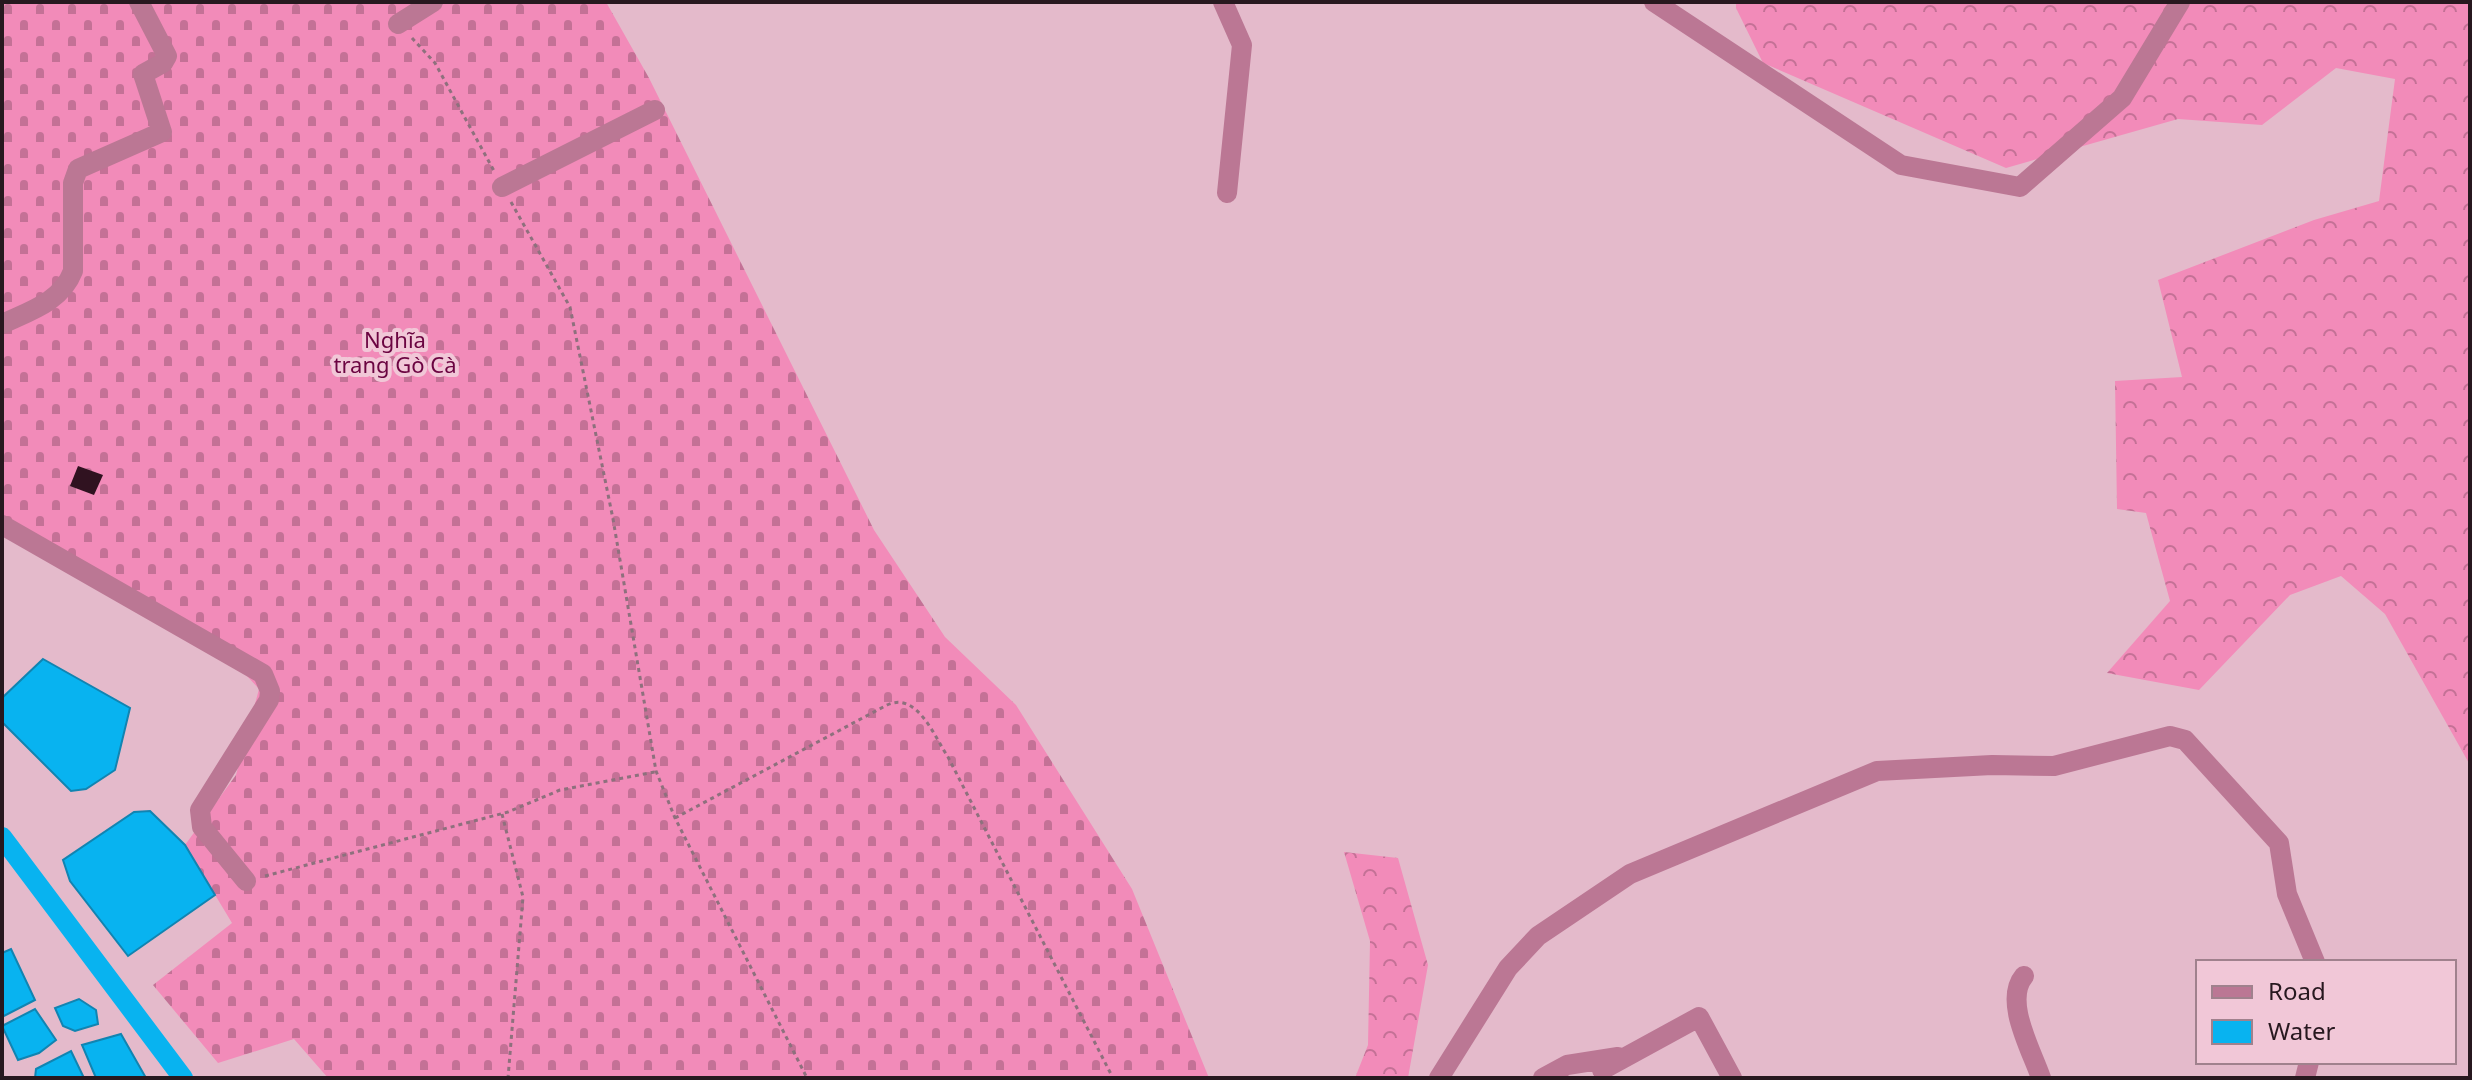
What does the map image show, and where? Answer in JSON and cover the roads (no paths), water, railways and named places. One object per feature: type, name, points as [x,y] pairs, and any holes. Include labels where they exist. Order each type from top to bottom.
[{"type":"street","points":[[2,324],[48,303],[68,282],[73,271],[73,183],[78,169],[162,132],[143,74],[163,63],[167,56],[139,2]]},
{"type":"street","points":[[398,24],[433,2]]},
{"type":"street","points":[[1223,2],[1242,45],[1227,193]]},
{"type":"street","points":[[1654,2],[1901,165],[2020,187],[2122,98],[2180,2]]},
{"type":"street","points":[[502,187],[655,110]]},
{"type":"street","points":[[2,525],[263,674],[270,691],[269,700],[200,810],[202,827],[246,881]]},
{"type":"street","points":[[1439,1078],[1508,968],[1538,936],[1630,874],[1877,771],[2054,766],[2170,736],[2185,740],[2279,843],[2287,894],[2314,960]]},
{"type":"street","points":[[2024,976],[2018,983],[2017,1009],[2041,1078]]},
{"type":"street","points":[[1602,1070],[1699,1017],[1732,1078]]},
{"type":"street","points":[[1543,1078],[1567,1065],[1626,1056]]},
{"type":"water","points":[[43,659],[130,708],[115,770],[86,789],[71,791],[2,722],[2,698]]},
{"type":"water","points":[[150,811],[185,845],[215,895],[128,956],[70,881],[63,860],[134,812]]},
{"type":"water","points":[[11,949],[35,1000],[2,1017],[2,953]]},
{"type":"water","points":[[79,999],[96,1010],[98,1024],[75,1031],[63,1026],[55,1008]]},
{"type":"water","points":[[35,1009],[56,1040],[39,1053],[18,1060],[2,1026]]},
{"type":"water","points":[[121,1034],[146,1078],[96,1078],[82,1045]]},
{"type":"water","points":[[71,1051],[84,1078],[35,1078],[36,1069]]},
{"type":"waterway","points":[[2,837],[183,1078]]},
{"type":"park label","name":"Nghĩa trang Gò Cà","points":[[395,352]]}]
